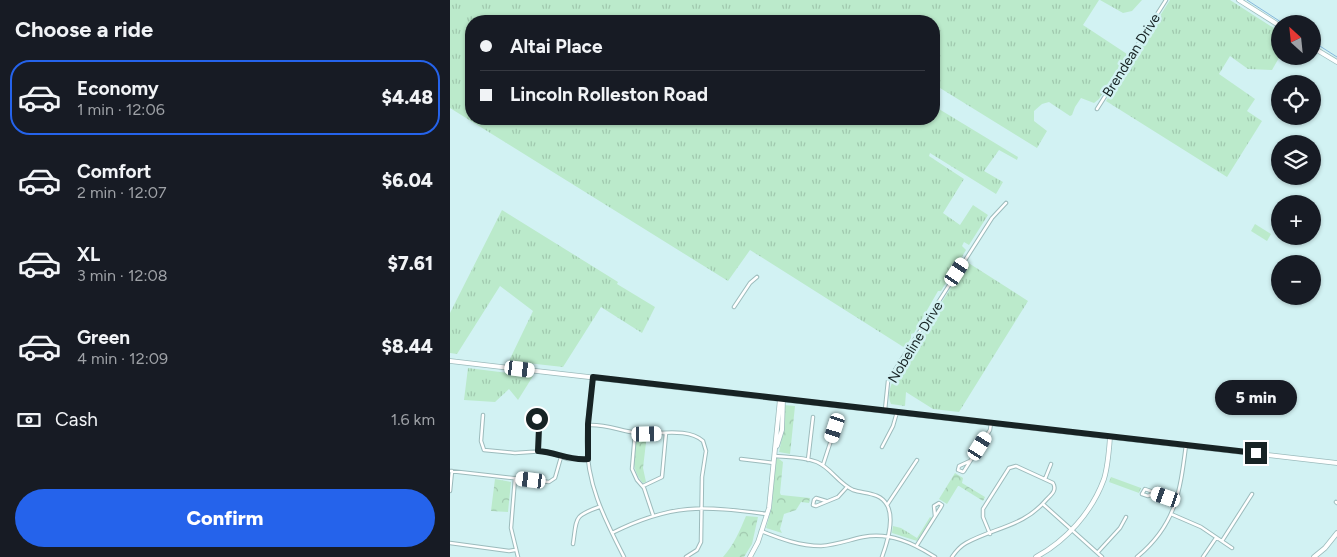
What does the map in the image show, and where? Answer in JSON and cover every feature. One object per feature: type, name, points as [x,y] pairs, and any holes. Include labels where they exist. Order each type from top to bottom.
[{"type":"main road","points":[[1239,0],[1271,20]]},
{"type":"main road","points":[[1321,52],[1337,62]]},
{"type":"main road","points":[[450,361],[1337,463]]},
{"type":"main road","points":[[750,557],[767,514],[776,448],[782,430],[781,399]]},
{"type":"main road","points":[[1036,557],[1048,550],[1072,530],[1094,500],[1104,478],[1110,437]]},
{"type":"main road","points":[[1314,557],[1325,548],[1337,533]]},
{"type":"street","name":"Brendean Drive","points":[[1097,109],[1166,0]]},
{"type":"street","name":"Nobeline Drive","points":[[884,411],[888,382],[992,218],[1006,203]]},
{"type":"street","points":[[734,307],[750,282],[757,277]]},
{"type":"street","points":[[593,377],[588,424],[588,459],[591,480],[599,507],[624,557]]},
{"type":"street","points":[[882,447],[894,426],[897,412]]},
{"type":"street","points":[[484,415],[480,441],[484,450],[515,453],[538,451],[573,460],[588,459]]},
{"type":"street","points":[[538,451],[539,428],[536,416],[543,415],[544,419],[539,428]]},
{"type":"street","points":[[808,460],[813,417]]},
{"type":"street","points":[[970,461],[959,466],[958,470],[963,472],[990,430],[991,423]]},
{"type":"street","points":[[588,424],[612,426],[635,433],[693,435],[700,438],[705,444],[701,507],[702,542],[698,550],[686,557]]},
{"type":"street","points":[[823,465],[835,428]]},
{"type":"street","points":[[635,433],[632,469],[637,480],[643,486],[653,515]]},
{"type":"street","points":[[643,486],[662,477],[666,433]]},
{"type":"street","points":[[1137,557],[1159,534],[1171,514],[1177,500],[1186,445]]},
{"type":"street","points":[[775,456],[808,460],[823,465],[847,487],[859,492],[879,496],[888,505],[890,518],[888,536],[882,557]]},
{"type":"street","points":[[450,491],[451,471],[552,481],[556,476],[561,457]]},
{"type":"street","points":[[741,459],[774,463]]},
{"type":"street","points":[[888,505],[917,460]]},
{"type":"street","points":[[1045,479],[1051,464]]},
{"type":"street","points":[[952,557],[958,548],[968,542],[990,534],[1020,522],[1043,504],[1054,491],[1055,486],[1053,483],[1016,466],[1009,468],[983,508],[983,517],[990,534]]},
{"type":"street","points":[[515,478],[511,522],[512,535],[518,557]]},
{"type":"street","points":[[826,501],[816,498],[813,505],[815,506],[838,497],[847,487]]},
{"type":"street","points":[[1155,493],[1177,500]]},
{"type":"street","points":[[1222,541],[1252,494]]},
{"type":"street","points":[[917,545],[942,506],[939,503],[934,506],[935,516]]},
{"type":"street","points":[[1043,504],[1102,557]]},
{"type":"street","points":[[573,544],[578,518],[583,512],[599,507]]},
{"type":"street","points":[[612,533],[653,515],[672,510],[701,507],[767,514]]},
{"type":"street","points":[[1171,514],[1201,528],[1232,548]]},
{"type":"street","points":[[1098,552],[1120,528],[1126,517]]},
{"type":"street","points":[[761,531],[790,542],[814,546],[833,545],[870,536],[888,536],[917,545],[934,557]]},
{"type":"street","points":[[1203,557],[1216,538]]},
{"type":"street","points":[[450,543],[516,550]]},
{"type":"green space","points":[[450,0],[1099,0],[1083,25],[1127,54],[1099,99],[1094,103],[1081,98],[1070,116],[1049,102],[1042,104],[1034,111],[1034,121],[1047,131],[1037,148],[940,88],[940,15],[465,15],[465,117],[450,108]]},
{"type":"green space","points":[[1100,0],[1142,0],[1132,11],[1123,13]]},
{"type":"green space","points":[[1170,0],[1230,0],[1271,26],[1271,65],[1275,65],[1272,70],[1248,69],[1230,56],[1219,74],[1255,99],[1247,111],[1262,121],[1227,177],[1106,101]]},
{"type":"green space","points":[[940,110],[1018,157],[1017,160],[999,150],[984,171],[1003,182],[996,194],[930,153],[929,156],[964,179],[943,213],[960,225],[973,205],[988,215],[969,245],[964,242],[962,246],[966,250],[941,291],[938,291],[914,333],[911,334],[911,338],[905,348],[750,250],[728,281],[477,125],[940,125]]},
{"type":"green space","points":[[502,210],[655,307],[642,333],[601,307],[563,367],[509,361],[533,311],[500,286],[457,354],[450,353],[450,313]]},
{"type":"green space","points":[[1255,224],[1271,234],[1267,241],[1251,231]]},
{"type":"green space","points":[[967,262],[1028,301],[959,412],[933,409],[906,392],[905,406],[891,404],[889,391],[894,379],[898,372],[903,369],[902,366]]},
{"type":"green space","points":[[468,368],[533,376],[518,400],[509,389],[495,402],[464,400]]},
{"type":"green space","points":[[784,405],[795,406],[790,454],[779,452],[784,428]]},
{"type":"green space","points":[[638,433],[647,434],[643,468],[646,482],[643,483],[634,466],[634,452]]},
{"type":"green space","points":[[775,456],[783,462],[781,495],[810,498],[809,503],[801,502],[796,510],[784,514],[780,529],[782,533],[766,528],[772,506]]},
{"type":"green space","points":[[955,473],[963,478],[962,483],[985,497],[983,501],[959,486],[947,504],[939,499]]},
{"type":"green space","points":[[1111,477],[1141,488],[1139,493],[1109,482]]},
{"type":"green space","points":[[495,479],[511,482],[508,512],[491,511]]},
{"type":"green space","points":[[746,516],[758,517],[752,544],[744,557],[723,557],[734,542]]},
{"type":"green space","points":[[930,517],[932,518],[917,541],[892,533],[893,526],[901,528],[917,538]]},
{"type":"waterway","points":[[1247,0],[1271,16]]},
{"type":"waterway","points":[[1321,47],[1337,57]]},
{"type":"route","points":[[537,419],[537,415],[544,416],[539,428],[538,451],[545,451],[568,459],[588,459],[588,424],[593,377],[1256,453]]}]
